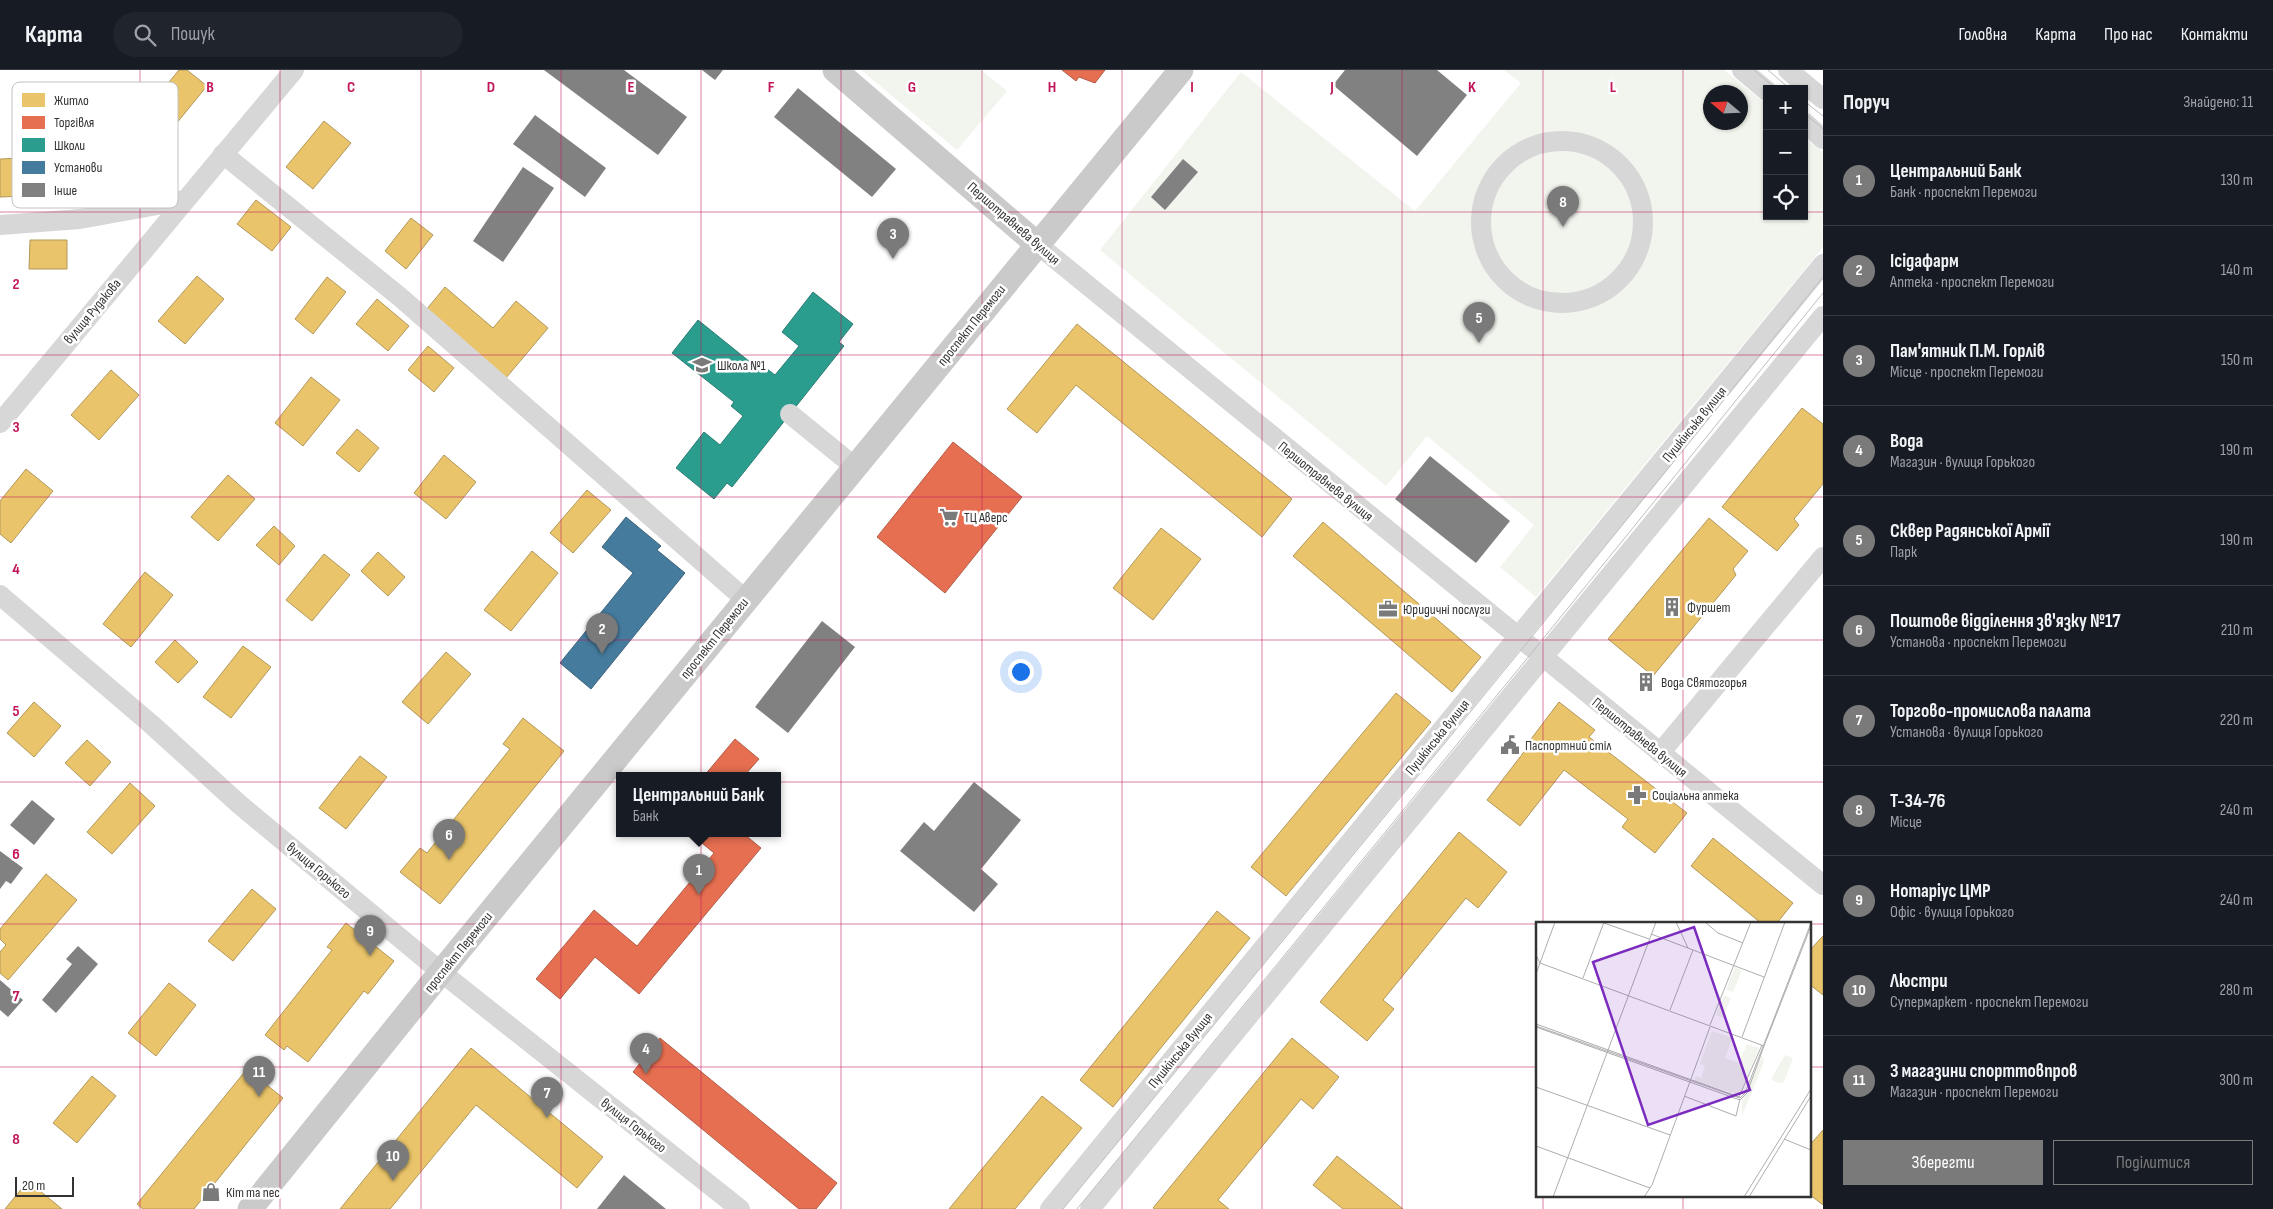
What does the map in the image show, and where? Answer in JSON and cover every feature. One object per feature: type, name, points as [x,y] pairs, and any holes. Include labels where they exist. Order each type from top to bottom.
[{"type":"main road","name":"Першотравнева вулиця","points":[[835,70],[1037,244]]},
{"type":"main road","name":"проспект Перемоги","points":[[250,1209],[441,972],[1181,70]]},
{"type":"street","name":"вулиця Рудакова","points":[[0,423],[294,70]]},
{"type":"street","points":[[1742,70],[1763,88]]},
{"type":"street","points":[[1788,70],[1823,99]]},
{"type":"street","points":[[1808,125],[1823,138]]},
{"type":"street","points":[[1560,140],[1596,147],[1618,163],[1635,184],[1641,201],[1644,219],[1642,239],[1636,257],[1626,274],[1612,287],[1595,297],[1576,303],[1556,304],[1536,300],[1518,291],[1502,278],[1490,261],[1483,242],[1481,227],[1481,211],[1486,192],[1495,175],[1508,161],[1524,150],[1542,143],[1560,140]]},
{"type":"street","points":[[223,154],[400,297],[746,600]]},
{"type":"street","points":[[178,201],[185,200]]},
{"type":"street","points":[[0,225],[80,219],[141,208]]},
{"type":"street","name":"Першотравнева вулиця","points":[[1037,244],[1823,885]]},
{"type":"street","name":"Пушкінська вулиця","points":[[1050,1209],[1823,264]]},
{"type":"street","points":[[1090,1209],[1823,316]]},
{"type":"street","points":[[790,414],[855,466]]},
{"type":"street","points":[[1660,753],[1823,557]]},
{"type":"street","name":"вулиця Горького","points":[[0,595],[151,724],[239,804],[441,972],[740,1209]]},
{"type":"shaded area","points":[[861,70],[981,70],[1007,91],[957,150]]},
{"type":"shaded area","points":[[1504,70],[1724,70],[1742,85],[1703,85],[1703,130],[1748,130],[1748,90],[1763,102],[1763,220],[1808,220],[1808,140],[1823,152],[1823,247],[1536,597],[1500,567],[1534,525],[1427,436],[1386,486],[1100,250],[1241,72],[1415,211],[1521,83]]},
{"type":"building: Житло","points":[[179,70],[187,70],[207,86],[178,121],[178,82],[169,82]]},
{"type":"building: Житло","points":[[324,121],[351,143],[313,189],[286,167]]},
{"type":"building: Житло","points":[[12,158],[12,196],[0,197],[0,159]]},
{"type":"building: Житло","points":[[256,200],[291,227],[272,251],[237,224]]},
{"type":"building: Житло","points":[[411,218],[433,235],[406,269],[385,251]]},
{"type":"building: Житло","points":[[30,240],[67,240],[67,269],[29,269]]},
{"type":"building: Житло","points":[[197,276],[224,299],[185,344],[158,321]]},
{"type":"building: Житло","points":[[327,277],[346,292],[313,334],[295,319]]},
{"type":"building: Житло","points":[[445,287],[493,328],[516,301],[548,328],[506,378],[426,310]]},
{"type":"building: Житло","points":[[377,299],[409,326],[388,351],[356,324]]},
{"type":"building: Житло","points":[[1077,324],[1292,499],[1262,537],[1076,385],[1037,433],[1007,409]]},
{"type":"building: Житло","points":[[428,346],[454,368],[434,392],[408,370]]},
{"type":"building: Житло","points":[[111,370],[139,395],[99,440],[71,415]]},
{"type":"building: Житло","points":[[311,377],[340,400],[303,446],[275,423]]},
{"type":"building: Житло","points":[[1802,408],[1823,424],[1823,484],[1794,519],[1799,525],[1777,551],[1722,507]]},
{"type":"building: Житло","points":[[357,429],[379,448],[359,472],[336,453]]},
{"type":"building: Житло","points":[[444,455],[476,482],[446,519],[414,493]]},
{"type":"building: Житло","points":[[26,469],[53,491],[11,543],[0,534],[0,501]]},
{"type":"building: Житло","points":[[228,475],[255,499],[218,541],[191,517]]},
{"type":"building: Житло","points":[[587,490],[611,510],[573,553],[550,533]]},
{"type":"building: Житло","name":"Фуршет","points":[[1709,518],[1748,551],[1733,569],[1736,575],[1653,676],[1608,639]]},
{"type":"building: Житло","points":[[1323,522],[1481,657],[1452,692],[1293,556]]},
{"type":"building: Житло","points":[[274,526],[295,546],[279,565],[256,545]]},
{"type":"building: Житло","points":[[1161,528],[1201,559],[1153,620],[1113,588]]},
{"type":"building: Житло","points":[[532,551],[558,573],[511,631],[484,610]]},
{"type":"building: Житло","points":[[378,552],[405,577],[388,596],[361,571]]},
{"type":"building: Житло","points":[[324,554],[350,575],[312,621],[286,600]]},
{"type":"building: Житло","points":[[145,572],[173,595],[131,647],[103,624]]},
{"type":"building: Житло","points":[[175,640],[198,662],[178,683],[155,662]]},
{"type":"building: Житло","points":[[243,646],[271,667],[231,718],[203,697]]},
{"type":"building: Житло","points":[[446,652],[471,674],[428,724],[402,702]]},
{"type":"building: Житло","points":[[1396,693],[1431,722],[1286,896],[1251,867]]},
{"type":"building: Житло","points":[[34,702],[61,726],[34,757],[7,733]]},
{"type":"building: Житло","points":[[1559,702],[1595,730],[1589,737],[1687,813],[1655,853],[1622,827],[1628,819],[1564,770],[1520,826],[1487,800]]},
{"type":"building: Житло","points":[[523,718],[564,751],[440,904],[400,872],[420,848],[427,853],[510,749],[503,744]]},
{"type":"building: Житло","points":[[87,740],[111,762],[90,786],[65,763]]},
{"type":"building: Житло","points":[[360,756],[387,777],[346,829],[319,808]]},
{"type":"building: Житло","points":[[130,783],[155,806],[112,854],[87,832]]},
{"type":"building: Житло","points":[[1459,832],[1507,872],[1478,908],[1466,898],[1383,1000],[1394,1009],[1367,1041],[1320,1002]]},
{"type":"building: Житло","points":[[1713,838],[1793,903],[1778,922],[1760,922],[1691,866]]},
{"type":"building: Житло","points":[[46,874],[77,900],[8,980],[0,973],[0,952],[6,945],[0,939],[0,929]]},
{"type":"building: Житло","points":[[252,889],[276,909],[233,961],[208,941]]},
{"type":"building: Житло","points":[[1217,911],[1250,938],[1113,1107],[1080,1080]]},
{"type":"building: Житло","points":[[346,923],[394,961],[368,994],[364,991],[308,1062],[287,1046],[284,1050],[265,1035],[332,950],[327,947]]},
{"type":"building: Житло","points":[[1823,936],[1823,995],[1810,985],[1810,950]]},
{"type":"building: Житло","points":[[169,983],[196,1005],[156,1056],[128,1033]]},
{"type":"building: Житло","points":[[1292,1038],[1339,1077],[1313,1109],[1301,1099],[1218,1200],[1229,1209],[1153,1208]]},
{"type":"building: Житло","points":[[471,1048],[603,1157],[577,1188],[476,1105],[390,1209],[340,1209]]},
{"type":"building: Житло","points":[[247,1069],[283,1098],[194,1209],[143,1209],[137,1204]]},
{"type":"building: Житло","points":[[92,1076],[116,1096],[77,1143],[53,1123]]},
{"type":"building: Житло","points":[[1042,1096],[1082,1128],[1015,1209],[949,1209]]},
{"type":"building: Житло","points":[[1823,1130],[1823,1205],[1810,1195],[1810,1145]]},
{"type":"building: Житло","points":[[1337,1156],[1403,1209],[1343,1209],[1313,1185]]},
{"type":"building: Житло","points":[[28,1181],[62,1209],[5,1209]]},
{"type":"building: Торгівля","points":[[1062,70],[1105,70],[1095,83],[1079,77],[1076,81]]},
{"type":"building: Торгівля","name":"ТЦ Аверс","points":[[953,442],[1022,497],[945,593],[877,537]]},
{"type":"building: Торгівля","name":"Вода Святогорья","points":[[1646,675],[1651,677],[1653,682],[1651,687],[1646,689],[1641,687],[1639,682],[1641,677]]},
{"type":"building: Торгівля","points":[[735,739],[759,759],[748,772],[707,772]]},
{"type":"building: Торгівля","points":[[695,837],[748,837],[761,848],[639,994],[595,957],[560,999],[536,979],[594,910],[637,946],[714,853]]},
{"type":"building: Торгівля","points":[[660,1038],[837,1183],[816,1209],[799,1209],[633,1072]]},
{"type":"building: Школи","points":[[813,292],[853,324],[839,342],[844,346],[732,487],[727,483],[714,499],[676,468],[704,432],[720,445],[743,416],[731,406],[734,402],[672,353],[698,320],[760,370],[763,366],[775,375],[799,346],[782,332]]},
{"type":"building: Установи","points":[[626,517],[661,546],[657,550],[685,573],[591,689],[560,663],[633,573],[602,547]]},
{"type":"building: Інше","points":[[544,70],[624,70],[687,117],[658,155]]},
{"type":"building: Інше","points":[[702,70],[723,70],[715,80]]},
{"type":"building: Інше","points":[[1345,70],[1437,70],[1467,95],[1417,156],[1333,85]]},
{"type":"building: Інше","points":[[798,88],[896,169],[872,197],[774,117]]},
{"type":"building: Інше","points":[[535,115],[606,168],[585,197],[513,144]]},
{"type":"building: Інше","points":[[1183,159],[1198,172],[1165,210],[1151,197]]},
{"type":"building: Інше","points":[[523,167],[554,188],[503,262],[473,241]]},
{"type":"building: Інше","points":[[1430,456],[1510,521],[1476,563],[1395,499]]},
{"type":"building: Інше","points":[[822,621],[855,647],[788,733],[755,707]]},
{"type":"building: Інше","points":[[974,782],[1021,820],[981,869],[998,884],[974,912],[900,851],[924,822],[934,831]]},
{"type":"building: Інше","points":[[32,800],[55,819],[34,845],[10,825]]},
{"type":"building: Інше","points":[[0,851],[23,868],[11,884],[6,881],[0,889]]},
{"type":"building: Інше","points":[[78,946],[98,964],[56,1013],[42,1000],[72,964],[66,959]]},
{"type":"building: Інше","points":[[0,980],[23,1000],[8,1017],[0,1010]]},
{"type":"building: Інше","points":[[624,1175],[666,1209],[597,1209]]},
{"type":"tram line","points":[[1754,70],[1771,85]]},
{"type":"tram line","points":[[1768,70],[1785,85]]},
{"type":"tram line","points":[[1808,104],[1823,116]]},
{"type":"tram line","points":[[1808,116],[1823,129]]},
{"type":"tram line","points":[[1063,1209],[1526,644],[1823,277]]},
{"type":"tram line","points":[[1077,1209],[1823,293]]},
{"type":"place","name":"Т-34-76","points":[[1563,227]]},
{"type":"place","name":"Пам'ятник П.М. Горлів","points":[[893,259]]},
{"type":"place","name":"Сквер Радянської Армії","points":[[1479,343]]},
{"type":"place","name":"Школа №1","points":[[702,365]]},
{"type":"place","name":"ТЦ Аверс","points":[[949,517]]},
{"type":"place","name":"Фуршет","points":[[1672,607]]},
{"type":"place","name":"Юридичні послуги","points":[[1388,609]]},
{"type":"place","name":"Ісідафарм","points":[[602,654]]},
{"type":"place","name":"Вода Святогорья","points":[[1646,682]]},
{"type":"place","name":"Паспортний стіл","points":[[1510,745]]},
{"type":"place","name":"Соціальна аптека","points":[[1637,795]]},
{"type":"place","name":"Поштове відділення зв'язку №17","points":[[449,860]]},
{"type":"place","name":"Центральний Банк","points":[[699,895]]},
{"type":"place","name":"Нотаріус ЦМР","points":[[370,956]]},
{"type":"place","name":"Вода","points":[[646,1074]]},
{"type":"place","name":"3 магазини спорттовпров","points":[[259,1097]]},
{"type":"place","name":"Торгово-промислова палата","points":[[547,1118]]},
{"type":"place","name":"Люстри","points":[[393,1181]]},
{"type":"place","name":"Кіт та пес","points":[[211,1192]]}]
